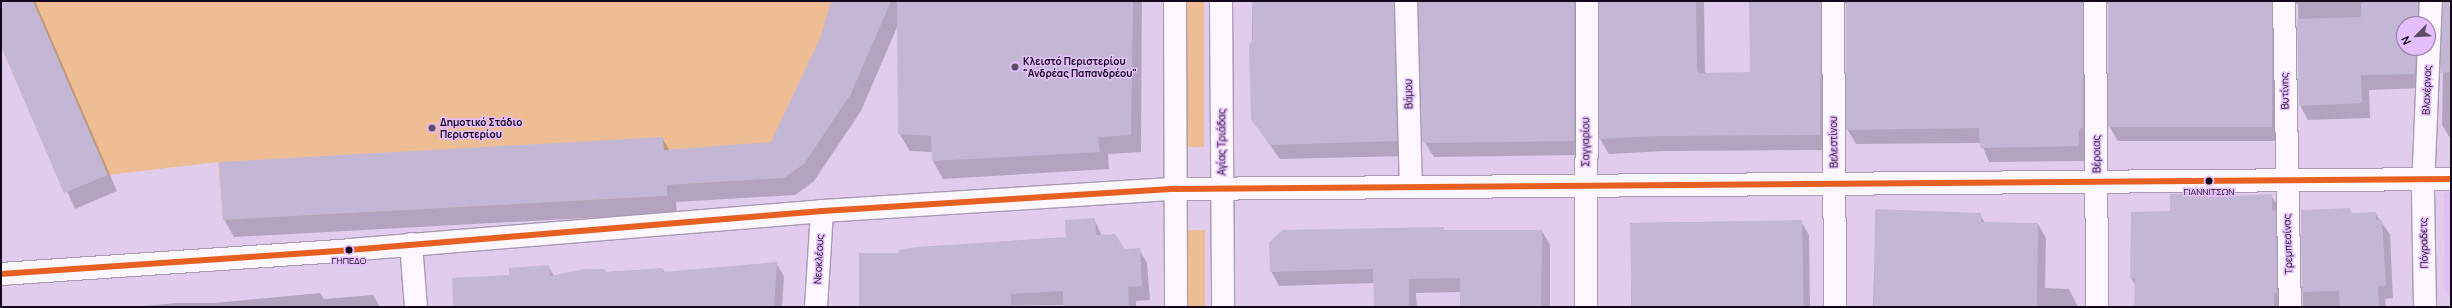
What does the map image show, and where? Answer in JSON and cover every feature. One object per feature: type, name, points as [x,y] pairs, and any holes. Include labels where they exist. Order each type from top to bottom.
[{"type":"street","points":[[1175,1],[1176,307]]},
{"type":"street","name":"Αγίας Τριάδας","points":[[1221,1],[1223,307]]},
{"type":"street","name":"Βάμου","points":[[1406,1],[1411,187]]},
{"type":"street","name":"Σαγγαρίου","points":[[1586,307],[1587,1]]},
{"type":"street","name":"Βελεστίνου","points":[[1833,1],[1835,307]]},
{"type":"street","name":"Βέροιας","points":[[2095,1],[2098,182],[2097,307]]},
{"type":"street","name":"Βυτίνης","points":[[2284,1],[2286,180]]},
{"type":"street","name":"Βλαχέρνας","points":[[2424,179],[2431,1]]},
{"type":"street","name":"Πόγραδετς","points":[[2424,179],[2425,307]]},
{"type":"street","points":[[1,274],[411,244],[822,211],[1175,189],[2451,179]]},
{"type":"street","name":"Τρεμπεσίνας","points":[[2286,180],[2290,307]]},
{"type":"street","name":"Νεοκλέους","points":[[816,307],[822,211]]},
{"type":"street","points":[[411,244],[416,307]]},
{"type":"shaded area","name":"Δημοτικό Στάδιο Περιστερίου","points":[[1,1],[884,1],[874,40],[851,94],[804,164],[784,178],[667,185],[667,196],[223,220],[218,162],[108,175],[64,193],[1,46]]},
{"type":"shaded area","points":[[1187,1],[1204,1],[1204,147],[1187,147]]},
{"type":"shaded area","points":[[2444,193],[2451,193],[2451,299],[2445,293]]},
{"type":"shaded area","points":[[1188,230],[1205,230],[1205,307],[1188,307]]},
{"type":"building","points":[[1,1],[33,1],[108,175],[64,193],[1,46]]},
{"type":"building","points":[[831,1],[891,1],[851,94],[804,164],[784,178],[667,185],[667,196],[223,220],[219,162],[663,137],[664,150],[771,142],[821,36]]},
{"type":"building","name":"Κλειστό Περιστερίου \"Ανδρέας Παπανδρέου\"","points":[[897,1],[1133,1],[1131,135],[1098,137],[1100,152],[932,161],[931,136],[898,134]]},
{"type":"building","points":[[1252,1],[1394,1],[1397,141],[1271,145],[1251,120],[1249,45],[1253,40]]},
{"type":"building","points":[[1418,1],[1574,1],[1574,141],[1424,143],[1422,141]]},
{"type":"building","points":[[1599,1],[1696,1],[1697,70],[1699,73],[1750,72],[1749,1],[1821,1],[1820,135],[1656,136],[1599,139]]},
{"type":"building","points":[[1846,1],[2083,1],[2083,127],[2079,130],[2079,146],[1980,148],[1979,128],[1846,130]]},
{"type":"building","points":[[2108,1],[2272,1],[2272,127],[2108,127]]},
{"type":"building","points":[[2365,1],[2418,1],[2418,16],[2396,16],[2396,56],[2416,56],[2415,74],[2361,75],[2362,103],[2299,106],[2297,19],[2361,17],[2361,3]]},
{"type":"building","points":[[2443,1],[2451,1],[2451,72],[2440,73]]},
{"type":"building","points":[[2207,193],[2207,197],[2272,194],[2272,211],[2276,210],[2277,293],[2274,293],[2274,307],[2134,307],[2135,278],[2130,278],[2131,212],[2170,211],[2170,194]]},
{"type":"building","points":[[2350,208],[2351,213],[2376,212],[2376,220],[2382,220],[2386,285],[2378,286],[2379,307],[2340,307],[2339,291],[2302,292],[2301,210]]},
{"type":"building","points":[[1875,209],[1981,213],[1981,222],[2038,223],[2037,307],[1874,307]]},
{"type":"building","points":[[1095,218],[1096,235],[1115,234],[1125,249],[1140,248],[1142,286],[1128,287],[1129,307],[1063,307],[1063,291],[1011,294],[1011,307],[859,307],[859,253],[899,253],[899,250],[917,247],[1066,237],[1065,220]]},
{"type":"building","points":[[1802,220],[1804,307],[1631,307],[1630,223]]},
{"type":"building","points":[[1444,227],[1444,230],[1542,230],[1541,307],[1460,307],[1460,278],[1409,279],[1409,307],[1374,307],[1373,269],[1270,272],[1269,243],[1282,230]]},
{"type":"building","points":[[777,262],[774,307],[453,307],[452,278],[509,275],[509,268],[549,265],[550,276],[585,269],[605,269],[605,272],[663,268],[663,272]]},
{"type":"transit line","points":[[1,274],[349,250],[822,211],[1175,189],[2451,179]]},
{"type":"place","name":"Κλειστό Περιστερίου \"Ανδρέας Παπανδρέου\"","points":[[1015,67]]},
{"type":"place","name":"Δημοτικό Στάδιο Περιστερίου","points":[[432,128]]},
{"type":"place","name":"ΓΙΑΝΝΙΤΣΩΝ","points":[[2209,181]]},
{"type":"place","name":"ΓΗΠΕΔΟ","points":[[349,250]]}]
